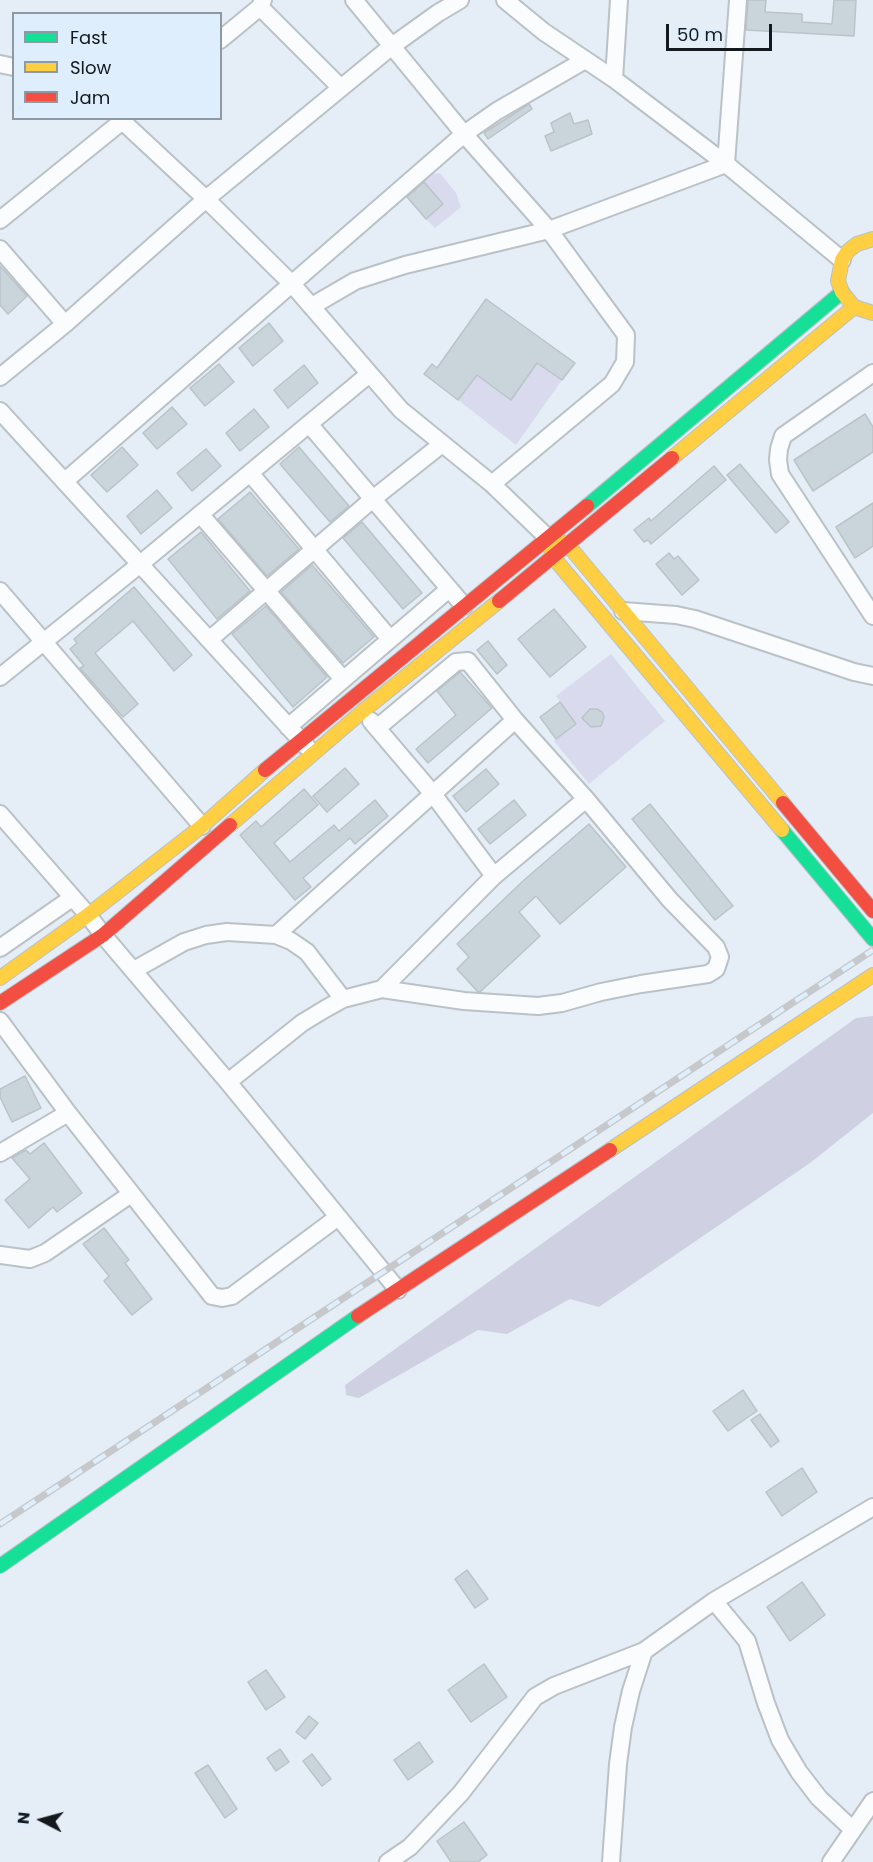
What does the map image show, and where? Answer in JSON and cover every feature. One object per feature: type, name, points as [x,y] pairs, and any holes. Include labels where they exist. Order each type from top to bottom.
[{"type":"main road","points":[[873,239],[857,244],[842,260],[838,281],[842,292],[854,307],[873,313]]},
{"type":"main road","points":[[0,978],[88,915],[202,826],[300,740],[548,538],[842,292]]},
{"type":"main road","points":[[0,1003],[103,935],[363,711],[568,545],[854,307]]},
{"type":"main road","points":[[548,538],[568,545],[873,911]]},
{"type":"main road","points":[[548,538],[553,557],[873,939]]},
{"type":"main road","points":[[0,1566],[322,1340],[873,975]]},
{"type":"street","points":[[354,0],[464,134],[549,230],[626,335],[624,362],[612,384],[492,484]]},
{"type":"street","points":[[0,378],[65,324],[206,199],[392,46],[460,0]]},
{"type":"street","points":[[505,0],[544,32],[614,79],[726,164],[842,260]]},
{"type":"street","points":[[614,79],[619,0]]},
{"type":"street","points":[[726,164],[738,0]]},
{"type":"street","points":[[222,38],[262,4],[341,88]]},
{"type":"street","points":[[65,481],[464,134],[497,111],[585,60]]},
{"type":"street","points":[[0,220],[121,120]]},
{"type":"street","points":[[123,120],[292,284],[368,375],[401,410],[492,484],[548,538]]},
{"type":"street","points":[[312,306],[355,281],[425,260],[549,230],[726,164]]},
{"type":"street","points":[[0,249],[65,324]]},
{"type":"street","points":[[873,373],[783,436],[778,460],[780,474],[873,616]]},
{"type":"street","points":[[0,676],[139,565],[368,375]]},
{"type":"street","points":[[0,411],[313,754]]},
{"type":"street","points":[[309,424],[374,498],[448,590],[464,606]]},
{"type":"street","points":[[209,640],[374,498],[442,444]]},
{"type":"street","points":[[250,473],[390,639]]},
{"type":"street","points":[[200,514],[342,678]]},
{"type":"street","points":[[288,727],[342,678],[448,590]]},
{"type":"street","points":[[0,591],[202,826]]},
{"type":"street","points":[[623,611],[676,615],[695,619],[854,672],[873,675]]},
{"type":"street","points":[[228,1082],[302,1023],[343,999],[382,989],[464,1000],[538,1006],[562,1003],[641,984],[708,974],[716,969],[720,957],[716,947],[670,900],[586,799],[515,720],[468,661],[456,662],[377,728]]},
{"type":"street","points":[[363,711],[433,794],[494,876]]},
{"type":"street","points":[[276,935],[515,720]]},
{"type":"street","points":[[382,989],[494,876],[586,799]]},
{"type":"street","points":[[0,814],[7,833],[88,915],[398,1290]]},
{"type":"street","points":[[0,948],[72,898]]},
{"type":"street","points":[[134,970],[184,942],[206,935],[227,932],[276,935],[291,941],[307,952],[343,999]]},
{"type":"street","points":[[0,1020],[130,1194],[212,1296],[222,1298],[232,1296],[338,1217]]},
{"type":"street","points":[[0,1152],[68,1113]]},
{"type":"street","points":[[0,1255],[30,1259],[45,1253],[130,1194]]},
{"type":"street","points":[[388,1862],[410,1846],[461,1793],[535,1697],[554,1686],[644,1651],[714,1600],[873,1507]]},
{"type":"street","points":[[714,1600],[747,1641],[780,1740],[799,1772],[819,1798],[852,1829]]},
{"type":"street","points":[[611,1862],[623,1727],[631,1691],[644,1651]]},
{"type":"street","points":[[831,1862],[873,1801]]},
{"type":"shaded area","points":[[440,173],[456,193],[461,207],[435,228],[426,219],[443,204],[423,181],[433,174]]},
{"type":"shaded area","points":[[503,337],[486,382],[511,400],[537,363],[562,380],[516,445],[458,400]]},
{"type":"shaded area","points":[[611,654],[665,721],[589,784],[554,741],[576,724],[556,696]]},
{"type":"shaded area","points":[[873,1016],[873,1113],[810,1163],[599,1307],[570,1299],[507,1334],[478,1330],[359,1398],[346,1395],[345,1385],[856,1018]]},
{"type":"building","points":[[748,0],[766,0],[765,12],[802,14],[802,22],[832,24],[834,0],[856,0],[854,36],[746,30]]},
{"type":"building","points":[[529,104],[532,109],[488,139],[484,133]]},
{"type":"building","points":[[570,113],[574,124],[588,120],[592,134],[551,151],[545,136],[554,132],[551,123]]},
{"type":"building","points":[[424,182],[443,204],[426,219],[407,197]]},
{"type":"building","points":[[0,266],[27,296],[8,314],[0,305]]},
{"type":"building","points":[[486,299],[575,363],[562,380],[537,363],[511,400],[477,375],[458,400],[424,374],[432,364],[437,368]]},
{"type":"building","points":[[269,323],[283,341],[253,366],[239,348]]},
{"type":"building","points":[[219,364],[234,382],[205,406],[190,388]]},
{"type":"building","points":[[304,365],[318,383],[288,408],[274,390]]},
{"type":"building","points":[[172,407],[187,424],[157,449],[143,433]]},
{"type":"building","points":[[254,409],[269,427],[240,451],[226,433]]},
{"type":"building","points":[[865,414],[873,427],[873,452],[813,491],[794,460]]},
{"type":"building","points":[[122,447],[138,465],[107,492],[91,475]]},
{"type":"building","points":[[299,447],[349,506],[330,522],[280,464]]},
{"type":"building","points":[[206,449],[221,466],[192,491],[177,473]]},
{"type":"building","points":[[740,464],[789,522],[776,533],[727,475]]},
{"type":"building","points":[[714,466],[726,480],[651,544],[648,540],[644,542],[634,530],[649,518],[651,521]]},
{"type":"building","points":[[157,490],[172,508],[141,534],[127,516]]},
{"type":"building","points":[[250,492],[299,549],[267,576],[218,519]]},
{"type":"building","points":[[873,503],[873,546],[855,558],[836,527]]},
{"type":"building","points":[[362,522],[422,593],[403,609],[343,538]]},
{"type":"building","points":[[201,532],[250,591],[217,619],[168,559]]},
{"type":"building","points":[[669,553],[674,559],[678,556],[699,580],[682,595],[656,564]]},
{"type":"building","points":[[312,565],[374,637],[343,663],[281,592]]},
{"type":"building","points":[[134,587],[192,655],[174,671],[133,621],[95,653],[138,704],[123,717],[80,668],[84,666],[70,649],[77,643],[74,639]]},
{"type":"building","points":[[266,606],[327,677],[293,707],[232,634]]},
{"type":"building","points":[[554,609],[586,647],[550,677],[518,639]]},
{"type":"building","points":[[488,641],[507,665],[497,674],[477,650]]},
{"type":"building","points":[[460,672],[492,708],[428,763],[416,749],[456,715],[437,691]]},
{"type":"building","points":[[560,702],[576,724],[556,739],[540,717]]},
{"type":"building","points":[[590,709],[602,712],[604,717],[601,726],[591,727],[582,718]]},
{"type":"building","points":[[345,768],[359,784],[327,812],[313,796]]},
{"type":"building","points":[[486,769],[499,784],[466,812],[453,796]]},
{"type":"building","points":[[304,789],[318,805],[274,843],[290,862],[334,825],[339,831],[375,800],[388,816],[355,844],[350,838],[303,878],[311,887],[295,900],[240,835],[256,821],[261,827]]},
{"type":"building","points":[[514,800],[526,815],[490,844],[478,829]]},
{"type":"building","points":[[650,804],[733,906],[715,920],[632,819]]},
{"type":"building","points":[[589,824],[626,867],[560,924],[536,896],[519,912],[540,936],[480,992],[477,991],[457,969],[469,957],[457,944],[523,881]]},
{"type":"building","points":[[25,1076],[41,1108],[12,1122],[0,1097],[0,1089]]},
{"type":"building","points":[[44,1143],[82,1193],[57,1212],[53,1207],[29,1228],[5,1200],[30,1179],[12,1158],[26,1150],[30,1154]]},
{"type":"building","points":[[104,1228],[129,1260],[125,1263],[152,1299],[132,1315],[104,1281],[109,1276],[83,1244]]},
{"type":"building","points":[[743,1390],[757,1411],[728,1431],[713,1411]]},
{"type":"building","points":[[760,1414],[779,1441],[771,1447],[751,1420]]},
{"type":"building","points":[[802,1468],[817,1492],[782,1516],[766,1492]]},
{"type":"building","points":[[467,1570],[488,1599],[475,1608],[455,1579]]},
{"type":"building","points":[[802,1582],[825,1615],[790,1641],[767,1607]]},
{"type":"building","points":[[484,1664],[507,1697],[471,1722],[448,1690]]},
{"type":"building","points":[[266,1670],[285,1697],[266,1710],[248,1682]]},
{"type":"building","points":[[309,1716],[318,1723],[305,1739],[296,1732]]},
{"type":"building","points":[[419,1742],[433,1762],[408,1780],[394,1760]]},
{"type":"building","points":[[280,1749],[289,1762],[276,1771],[267,1758]]},
{"type":"building","points":[[312,1754],[331,1779],[322,1786],[303,1761]]},
{"type":"building","points":[[208,1765],[237,1809],[225,1818],[195,1773]]},
{"type":"building","points":[[464,1822],[487,1855],[478,1862],[451,1862],[437,1841]]},
{"type":"railway","points":[[0,1524],[873,950]]},
{"type":"traffic: fast","points":[[587,506],[842,292]]},
{"type":"traffic: fast","points":[[782,830],[873,939]]},
{"type":"traffic: fast","points":[[0,1566],[358,1316]]},
{"type":"traffic: slow","points":[[873,239],[857,244],[848,251],[842,260],[838,281],[842,292],[854,307],[873,313]]},
{"type":"traffic: slow","points":[[672,458],[854,307]]},
{"type":"traffic: slow","points":[[555,540],[568,545],[783,803]]},
{"type":"traffic: slow","points":[[549,542],[553,557],[782,830]]},
{"type":"traffic: slow","points":[[230,825],[363,711],[499,601]]},
{"type":"traffic: slow","points":[[0,978],[88,915],[202,826],[265,770]]},
{"type":"traffic: slow","points":[[610,1150],[873,975]]},
{"type":"traffic: jam","points":[[499,601],[672,458]]},
{"type":"traffic: jam","points":[[265,770],[587,506]]},
{"type":"traffic: jam","points":[[783,803],[873,911]]},
{"type":"traffic: jam","points":[[0,1003],[103,935],[230,825]]},
{"type":"traffic: jam","points":[[358,1316],[610,1150]]}]
